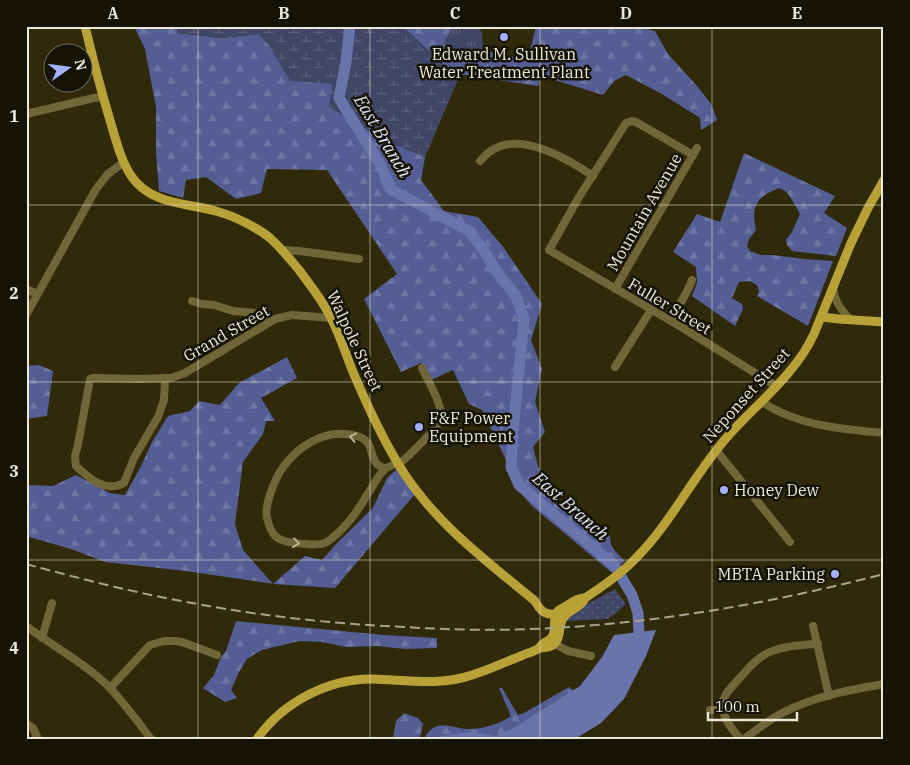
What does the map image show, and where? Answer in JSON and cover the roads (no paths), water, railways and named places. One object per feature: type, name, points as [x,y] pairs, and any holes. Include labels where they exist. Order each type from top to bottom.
[{"type":"main road","name":"Walpole Street","points":[[84,26],[120,152],[130,174],[144,190],[170,201],[220,212],[242,221],[269,238],[282,250],[321,298],[332,318],[355,378],[374,419],[415,490],[430,509],[461,539],[535,601],[546,614],[557,616]]},
{"type":"main road","name":"Neponset Street","points":[[557,616],[559,610],[579,598],[585,598],[636,559],[658,532],[716,450],[729,434],[762,402],[798,359],[811,341],[851,244],[884,180]]},
{"type":"main road","points":[[822,317],[884,322]]},
{"type":"main road","points":[[257,739],[263,730],[282,712],[296,702],[335,683],[366,679],[452,680],[473,675],[539,648],[554,644],[558,639],[557,616]]},
{"type":"main road","points":[[539,648],[553,637],[557,616]]},
{"type":"street","points":[[26,114],[103,97]]},
{"type":"street","name":"Mountain Avenue","points":[[593,176],[624,125],[629,121],[636,122],[695,152],[615,289]]},
{"type":"street","points":[[480,161],[492,150],[503,146],[515,144],[531,145],[555,153],[593,176]]},
{"type":"street","points":[[26,315],[96,189],[108,174],[124,162]]},
{"type":"street","name":"Fuller Street","points":[[593,176],[549,250],[670,320],[776,386]]},
{"type":"street","points":[[282,250],[306,251],[359,259]]},
{"type":"street","points":[[670,320],[690,288],[692,280]]},
{"type":"street","points":[[833,288],[839,307],[851,320]]},
{"type":"street","points":[[26,289],[37,294]]},
{"type":"street","points":[[192,301],[233,311],[256,312],[270,322]]},
{"type":"street","points":[[615,367],[651,310]]},
{"type":"street","name":"Grand Street","points":[[165,378],[164,400],[158,417],[134,458],[124,483],[119,486],[108,487],[96,482],[76,466],[75,456],[90,379],[142,380],[165,378],[171,378],[185,372],[283,316],[332,318]]},
{"type":"street","points":[[385,469],[378,465],[374,459],[372,449],[367,441],[357,436],[327,435],[307,444],[295,453],[287,463],[272,488],[266,515],[276,538],[284,542],[305,544],[328,541],[341,530],[358,509],[385,469],[402,461],[426,438],[440,421],[441,412],[422,368]]},
{"type":"street","points":[[762,402],[772,409],[820,426],[884,434]]},
{"type":"street","points":[[716,450],[790,542]]},
{"type":"street","points":[[42,638],[52,603]]},
{"type":"street","points":[[26,626],[66,653],[110,688],[152,739]]},
{"type":"street","points":[[814,626],[821,646],[829,696]]},
{"type":"street","points":[[110,688],[150,645],[164,641],[175,641],[218,654]]},
{"type":"street","points":[[554,644],[568,651],[591,656]]},
{"type":"street","points":[[821,646],[795,646],[765,654],[758,659],[726,694],[723,710],[727,721],[742,739],[769,720],[802,704],[855,689],[884,684]]},
{"type":"street","points":[[710,710],[723,710]]},
{"type":"street","points":[[26,723],[33,728],[38,739]]},
{"type":"waterway","name":"East Branch","points":[[350,26],[339,98],[381,166],[390,189],[469,231],[485,252],[496,271],[516,296],[524,319],[511,467],[519,485],[614,565],[632,595],[638,613],[639,635],[633,645]]},
{"type":"railway","points":[[26,564],[150,595],[245,612],[351,624],[478,630],[595,625],[678,616],[761,602],[884,574]]},
{"type":"railway","points":[[882,739],[884,735]]},
{"type":"place","name":"Edward M. Sullivan Water Treatment Plant","points":[[504,37]]},
{"type":"place","name":"F&F Power Equipment","points":[[419,427]]},
{"type":"place","name":"Honey Dew","points":[[724,490]]},
{"type":"place","name":"MBTA Parking","points":[[835,574]]}]
